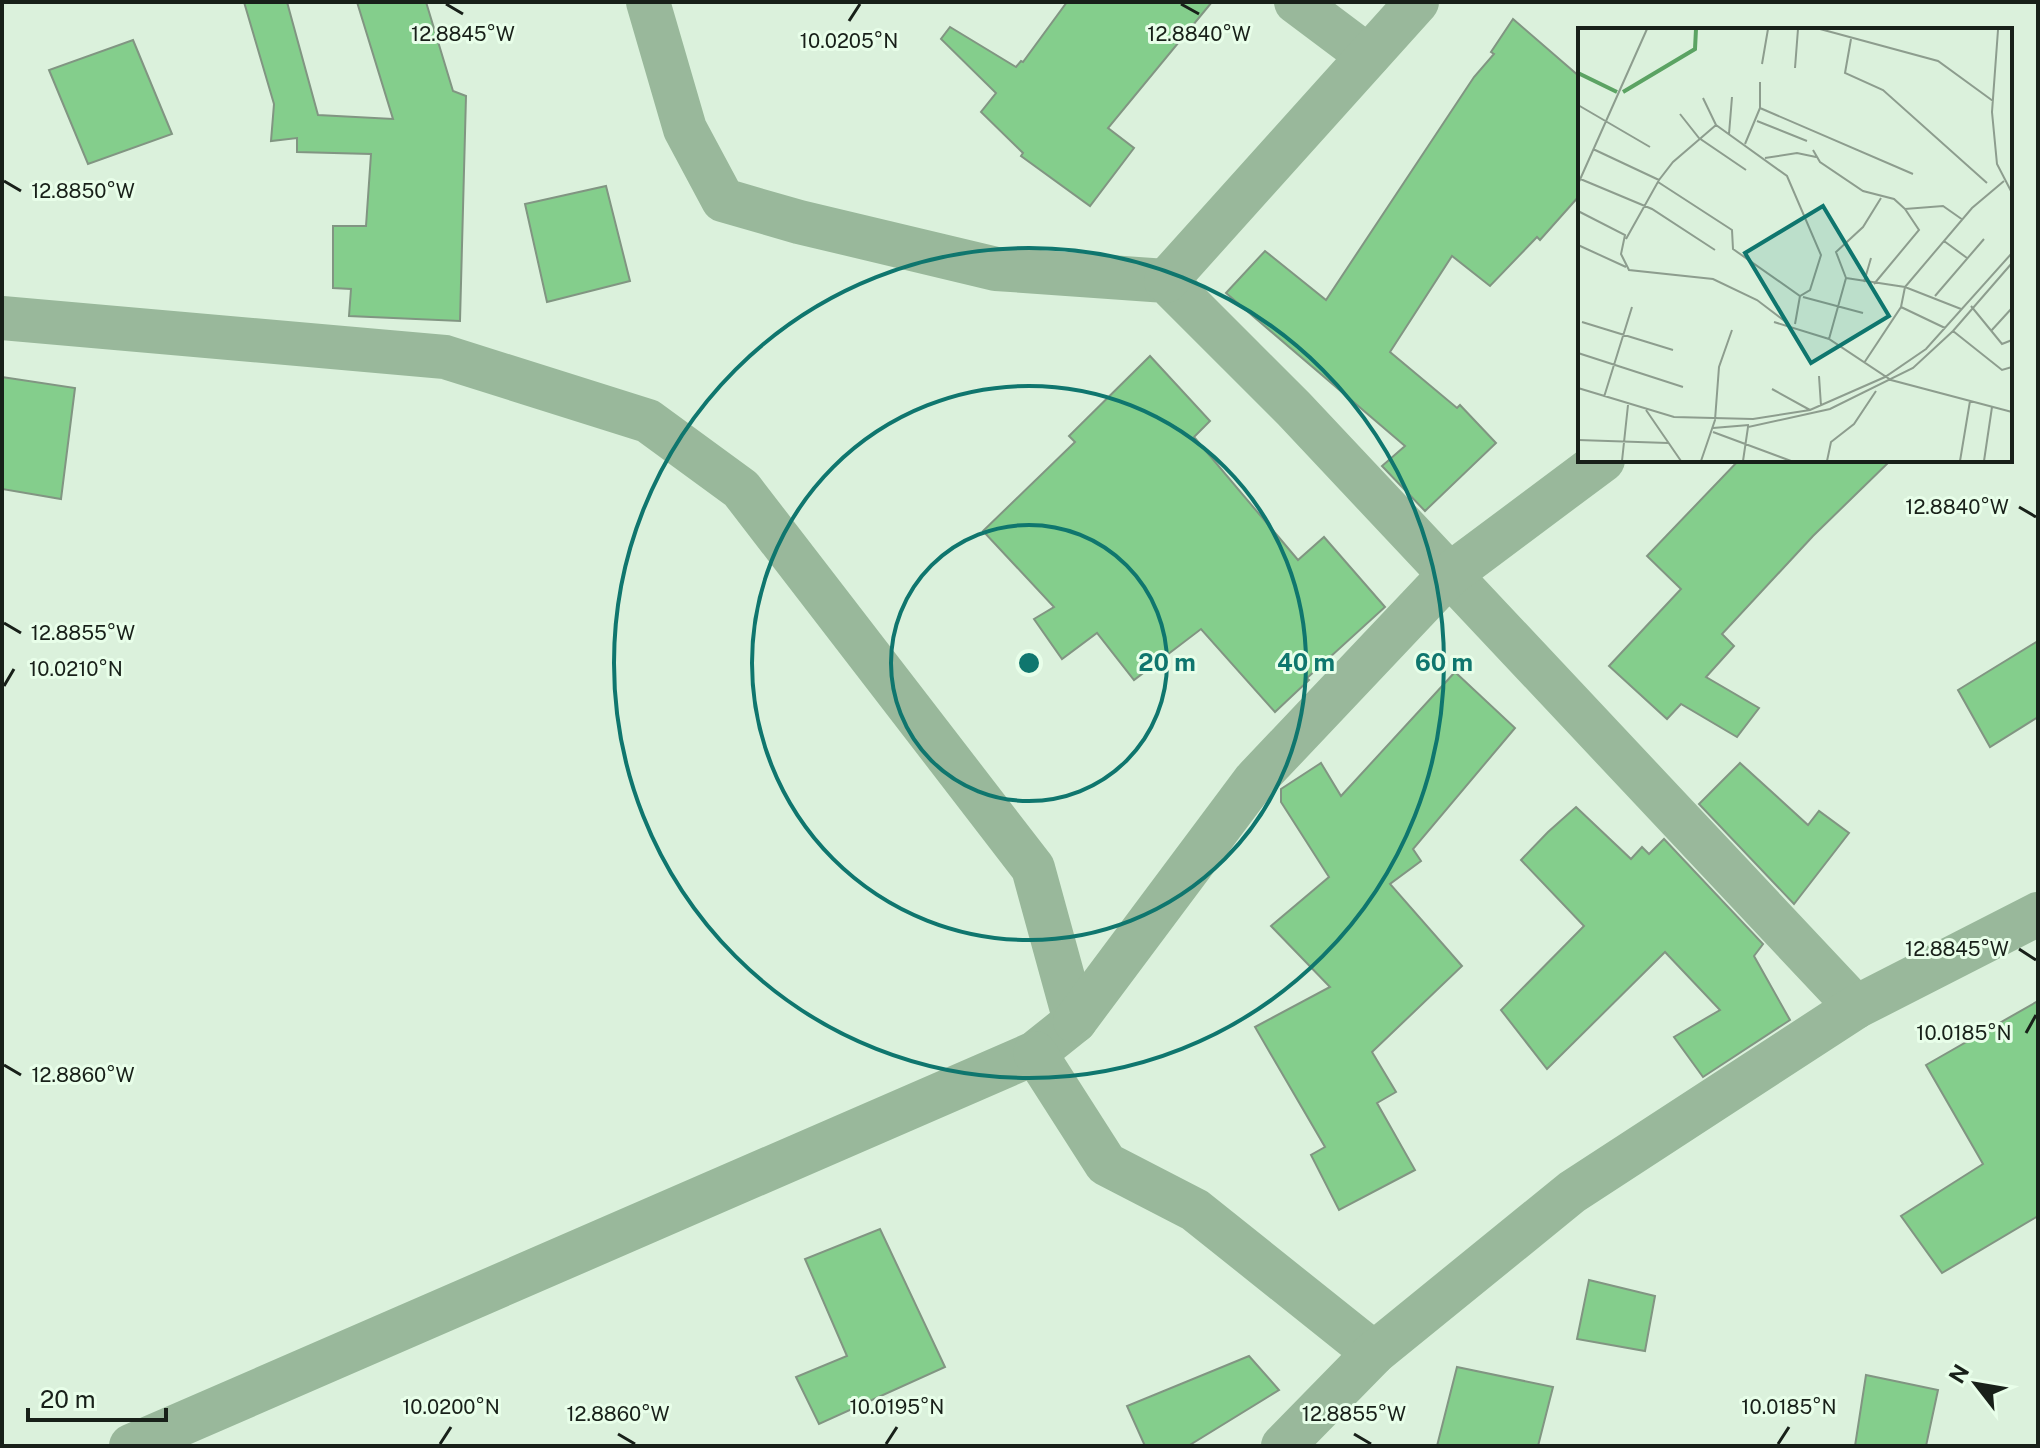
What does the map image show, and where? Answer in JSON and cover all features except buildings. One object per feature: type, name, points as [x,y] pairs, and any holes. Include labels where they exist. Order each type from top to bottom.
[{"type":"street","points":[[648,2],[685,129],[723,200],[799,222],[996,269],[1166,281],[1294,409],[1856,1007]]},
{"type":"street","points":[[1296,2],[1368,56]]},
{"type":"street","points":[[1166,281],[1417,2]]},
{"type":"street","points":[[2,318],[445,357],[648,421],[741,489],[1033,868],[1075,1021]]},
{"type":"street","points":[[131,1446],[1035,1053],[1075,1021],[1255,780],[1449,575],[1600,462]]},
{"type":"street","points":[[1283,1446],[1374,1353],[1572,1192],[1856,1007],[2038,914]]},
{"type":"street","points":[[1035,1053],[1106,1164],[1195,1210],[1374,1353]]}]
